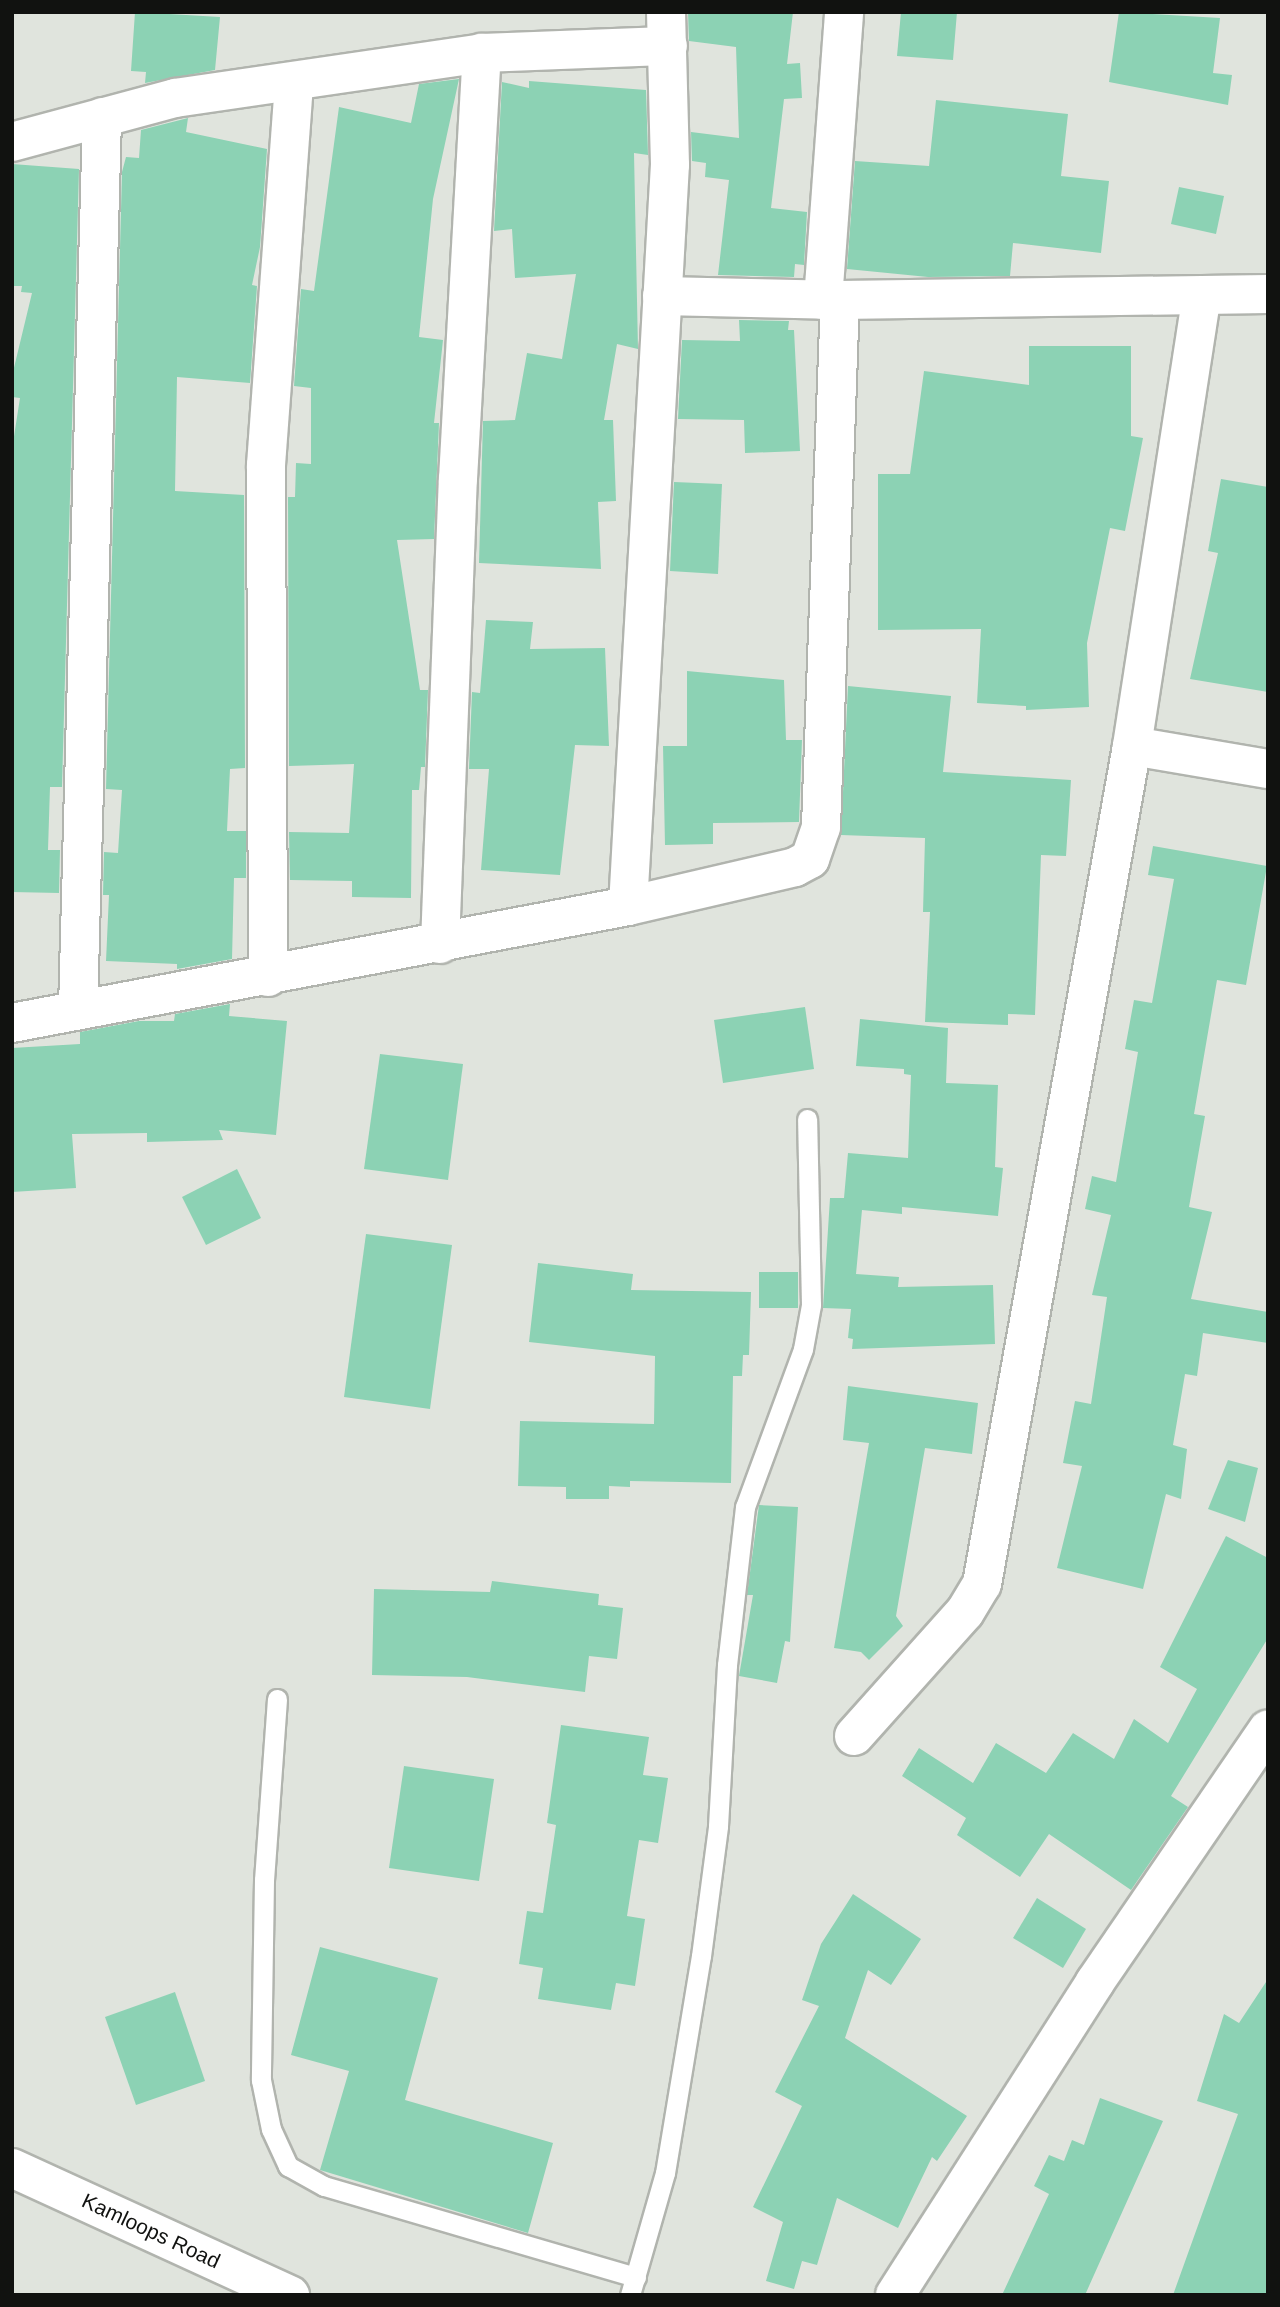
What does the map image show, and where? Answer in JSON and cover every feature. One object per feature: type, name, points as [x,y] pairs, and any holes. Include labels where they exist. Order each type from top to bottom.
[{"type":"street","points":[[12,1023],[268,977],[628,906],[795,867],[810,859],[818,845],[832,300],[844,12]]},
{"type":"street","points":[[12,142],[175,99],[667,29],[670,165],[628,906]]},
{"type":"street","points":[[440,944],[458,479],[482,54]]},
{"type":"street","points":[[268,977],[266,465],[294,82]]},
{"type":"street","points":[[78,1010],[102,117]]},
{"type":"street","points":[[662,296],[832,300],[1268,294]]},
{"type":"street","points":[[854,1736],[965,1612],[982,1584],[1132,746],[1202,296]]},
{"type":"street","points":[[1132,746],[1268,769]]},
{"type":"street","points":[[895,2295],[1095,1982],[1268,1729]]},
{"type":"street","name":"Kamloops Road","points":[[12,2168],[290,2295]]},
{"type":"lane","points":[[277,1699],[264,1880],[261,2080],[271,2129],[288,2166],[324,2186],[633,2286],[665,2173],[701,1956],[718,1826],[727,1665],[745,1507],[803,1349],[811,1305],[807,1119]]},
{"type":"building","points":[[135,12],[220,17],[215,70],[145,83],[146,72],[131,71]]},
{"type":"building","points":[[688,12],[793,12],[787,64],[800,63],[802,98],[784,99],[771,208],[807,212],[804,265],[795,264],[794,277],[718,275],[729,180],[705,177],[706,163],[692,161],[691,132],[739,138],[736,47],[689,41]]},
{"type":"building","points":[[901,12],[957,12],[953,60],[897,56]]},
{"type":"building","points":[[1119,12],[1220,18],[1213,73],[1232,75],[1228,105],[1109,82]]},
{"type":"building","points":[[459,79],[433,199],[419,337],[443,340],[434,423],[439,423],[434,539],[397,540],[420,690],[428,690],[425,767],[421,767],[419,790],[412,790],[411,898],[352,897],[352,881],[290,880],[289,832],[349,833],[354,764],[289,766],[288,497],[295,497],[296,463],[311,464],[311,388],[294,386],[301,289],[314,291],[339,107],[411,123],[419,84]]},
{"type":"building","points":[[529,81],[646,90],[648,155],[634,153],[638,349],[617,344],[604,420],[613,420],[616,501],[598,502],[601,569],[479,563],[483,421],[515,420],[527,353],[562,359],[576,274],[515,278],[512,229],[494,231],[502,82],[529,88]]},
{"type":"building","points":[[936,100],[1068,114],[1061,176],[1109,181],[1101,253],[1013,243],[1010,276],[928,277],[847,269],[855,161],[929,166]]},
{"type":"building","points":[[188,118],[186,132],[267,149],[260,247],[252,285],[257,286],[250,383],[177,377],[175,491],[244,495],[245,768],[230,769],[227,831],[246,831],[246,878],[234,878],[232,959],[177,969],[177,964],[106,961],[109,895],[103,895],[104,852],[118,853],[122,790],[106,789],[122,172],[126,157],[139,158],[141,130]]},
{"type":"building","points":[[12,164],[79,169],[62,787],[50,787],[48,850],[60,850],[59,893],[12,892],[12,449],[20,398],[12,397],[12,376],[32,293],[21,292],[22,286],[12,286]]},
{"type":"building","points":[[1179,187],[1224,196],[1216,234],[1171,224]]},
{"type":"building","points":[[739,320],[789,321],[788,330],[794,330],[800,451],[745,453],[744,420],[678,419],[682,340],[740,341]]},
{"type":"building","points":[[1029,346],[1131,346],[1131,436],[1143,438],[1125,531],[1110,528],[1087,643],[1089,707],[1026,710],[1026,706],[977,703],[981,629],[878,630],[878,474],[910,474],[924,371],[1029,385]]},
{"type":"building","points":[[1221,479],[1268,487],[1268,692],[1190,679],[1218,553],[1208,551]]},
{"type":"building","points":[[674,482],[722,484],[718,574],[670,571]]},
{"type":"building","points":[[486,620],[533,622],[530,649],[605,648],[609,746],[575,745],[560,875],[481,870],[489,769],[469,769],[472,692],[480,693]]},
{"type":"building","points":[[687,671],[784,680],[786,740],[802,740],[799,822],[713,823],[713,844],[665,845],[663,746],[687,746]]},
{"type":"building","points":[[848,686],[951,696],[943,772],[1071,780],[1066,856],[1041,855],[1035,1015],[1008,1014],[1008,1025],[925,1022],[930,912],[923,912],[925,838],[841,835]]},
{"type":"building","points":[[1153,846],[1267,866],[1246,985],[1217,980],[1194,1114],[1205,1116],[1189,1207],[1212,1212],[1191,1299],[1268,1312],[1268,1343],[1203,1333],[1197,1376],[1185,1374],[1173,1445],[1187,1449],[1181,1499],[1166,1494],[1143,1589],[1057,1568],[1082,1466],[1063,1463],[1075,1401],[1091,1404],[1107,1297],[1092,1295],[1111,1215],[1085,1209],[1092,1176],[1116,1182],[1138,1052],[1125,1049],[1134,1000],[1152,1003],[1174,879],[1148,875]]},
{"type":"building","points":[[230,1004],[229,1016],[287,1021],[276,1135],[219,1130],[223,1140],[147,1142],[147,1133],[72,1134],[76,1188],[12,1192],[12,1048],[80,1044],[80,1032],[139,1021],[174,1021],[175,1014]]},
{"type":"building","points":[[805,1007],[814,1069],[723,1083],[714,1020]]},
{"type":"building","points":[[860,1019],[948,1028],[946,1083],[998,1085],[995,1167],[1003,1168],[998,1216],[902,1207],[902,1214],[862,1210],[856,1274],[899,1277],[898,1287],[993,1285],[995,1344],[852,1349],[853,1339],[848,1338],[851,1309],[823,1308],[830,1198],[844,1198],[848,1153],[908,1158],[911,1075],[904,1074],[904,1069],[856,1066]]},
{"type":"building","points":[[380,1054],[463,1064],[448,1180],[364,1169]]},
{"type":"building","points":[[237,1169],[261,1218],[206,1245],[182,1197]]},
{"type":"building","points":[[366,1234],[452,1245],[430,1409],[344,1397]]},
{"type":"building","points":[[538,1263],[633,1274],[631,1290],[751,1292],[749,1355],[743,1355],[742,1376],[733,1376],[731,1483],[630,1481],[630,1487],[609,1486],[609,1499],[566,1499],[566,1487],[518,1486],[520,1421],[654,1424],[655,1356],[529,1342]]},
{"type":"building","points":[[759,1272],[798,1272],[798,1308],[759,1308]]},
{"type":"building","points":[[848,1386],[978,1403],[972,1454],[925,1448],[896,1616],[903,1626],[869,1660],[861,1652],[834,1648],[869,1443],[843,1440]]},
{"type":"building","points":[[1228,1460],[1258,1468],[1245,1522],[1208,1509]]},
{"type":"building","points":[[759,1505],[798,1507],[790,1642],[785,1641],[777,1683],[739,1676],[753,1595],[747,1595]]},
{"type":"building","points":[[1226,1536],[1268,1558],[1268,1638],[1171,1796],[1188,1807],[1131,1890],[1049,1834],[1020,1877],[957,1835],[966,1818],[902,1776],[919,1748],[973,1783],[996,1743],[1046,1773],[1073,1733],[1114,1759],[1134,1719],[1168,1743],[1197,1689],[1160,1667]]},
{"type":"building","points":[[492,1581],[599,1594],[598,1605],[623,1608],[617,1659],[589,1656],[585,1692],[467,1677],[372,1675],[374,1589],[490,1592]]},
{"type":"building","points":[[561,1725],[649,1737],[643,1775],[668,1778],[658,1843],[639,1840],[627,1916],[645,1919],[635,1986],[616,1983],[611,2010],[538,1999],[543,1968],[519,1964],[527,1911],[543,1913],[556,1825],[547,1823]]},
{"type":"building","points":[[404,1766],[494,1779],[479,1881],[389,1868]]},
{"type":"building","points":[[853,1894],[921,1939],[891,1985],[868,1970],[845,2038],[967,2116],[937,2161],[932,2157],[898,2228],[837,2198],[817,2265],[802,2261],[794,2289],[766,2281],[783,2222],[753,2207],[802,2106],[775,2092],[819,2006],[802,2000],[821,1944]]},
{"type":"building","points":[[1037,1898],[1086,1929],[1063,1968],[1013,1938]]},
{"type":"building","points":[[320,1947],[438,1978],[405,2100],[553,2143],[528,2233],[320,2170],[349,2071],[291,2055]]},
{"type":"building","points":[[1268,1979],[1268,2295],[1173,2295],[1238,2114],[1197,2101],[1224,2014],[1239,2023]]},
{"type":"building","points":[[175,1992],[205,2081],[136,2105],[105,2017]]},
{"type":"building","points":[[1100,2098],[1163,2121],[1085,2295],[1002,2295],[1049,2194],[1034,2186],[1049,2155],[1064,2161],[1072,2140],[1084,2145]]}]
